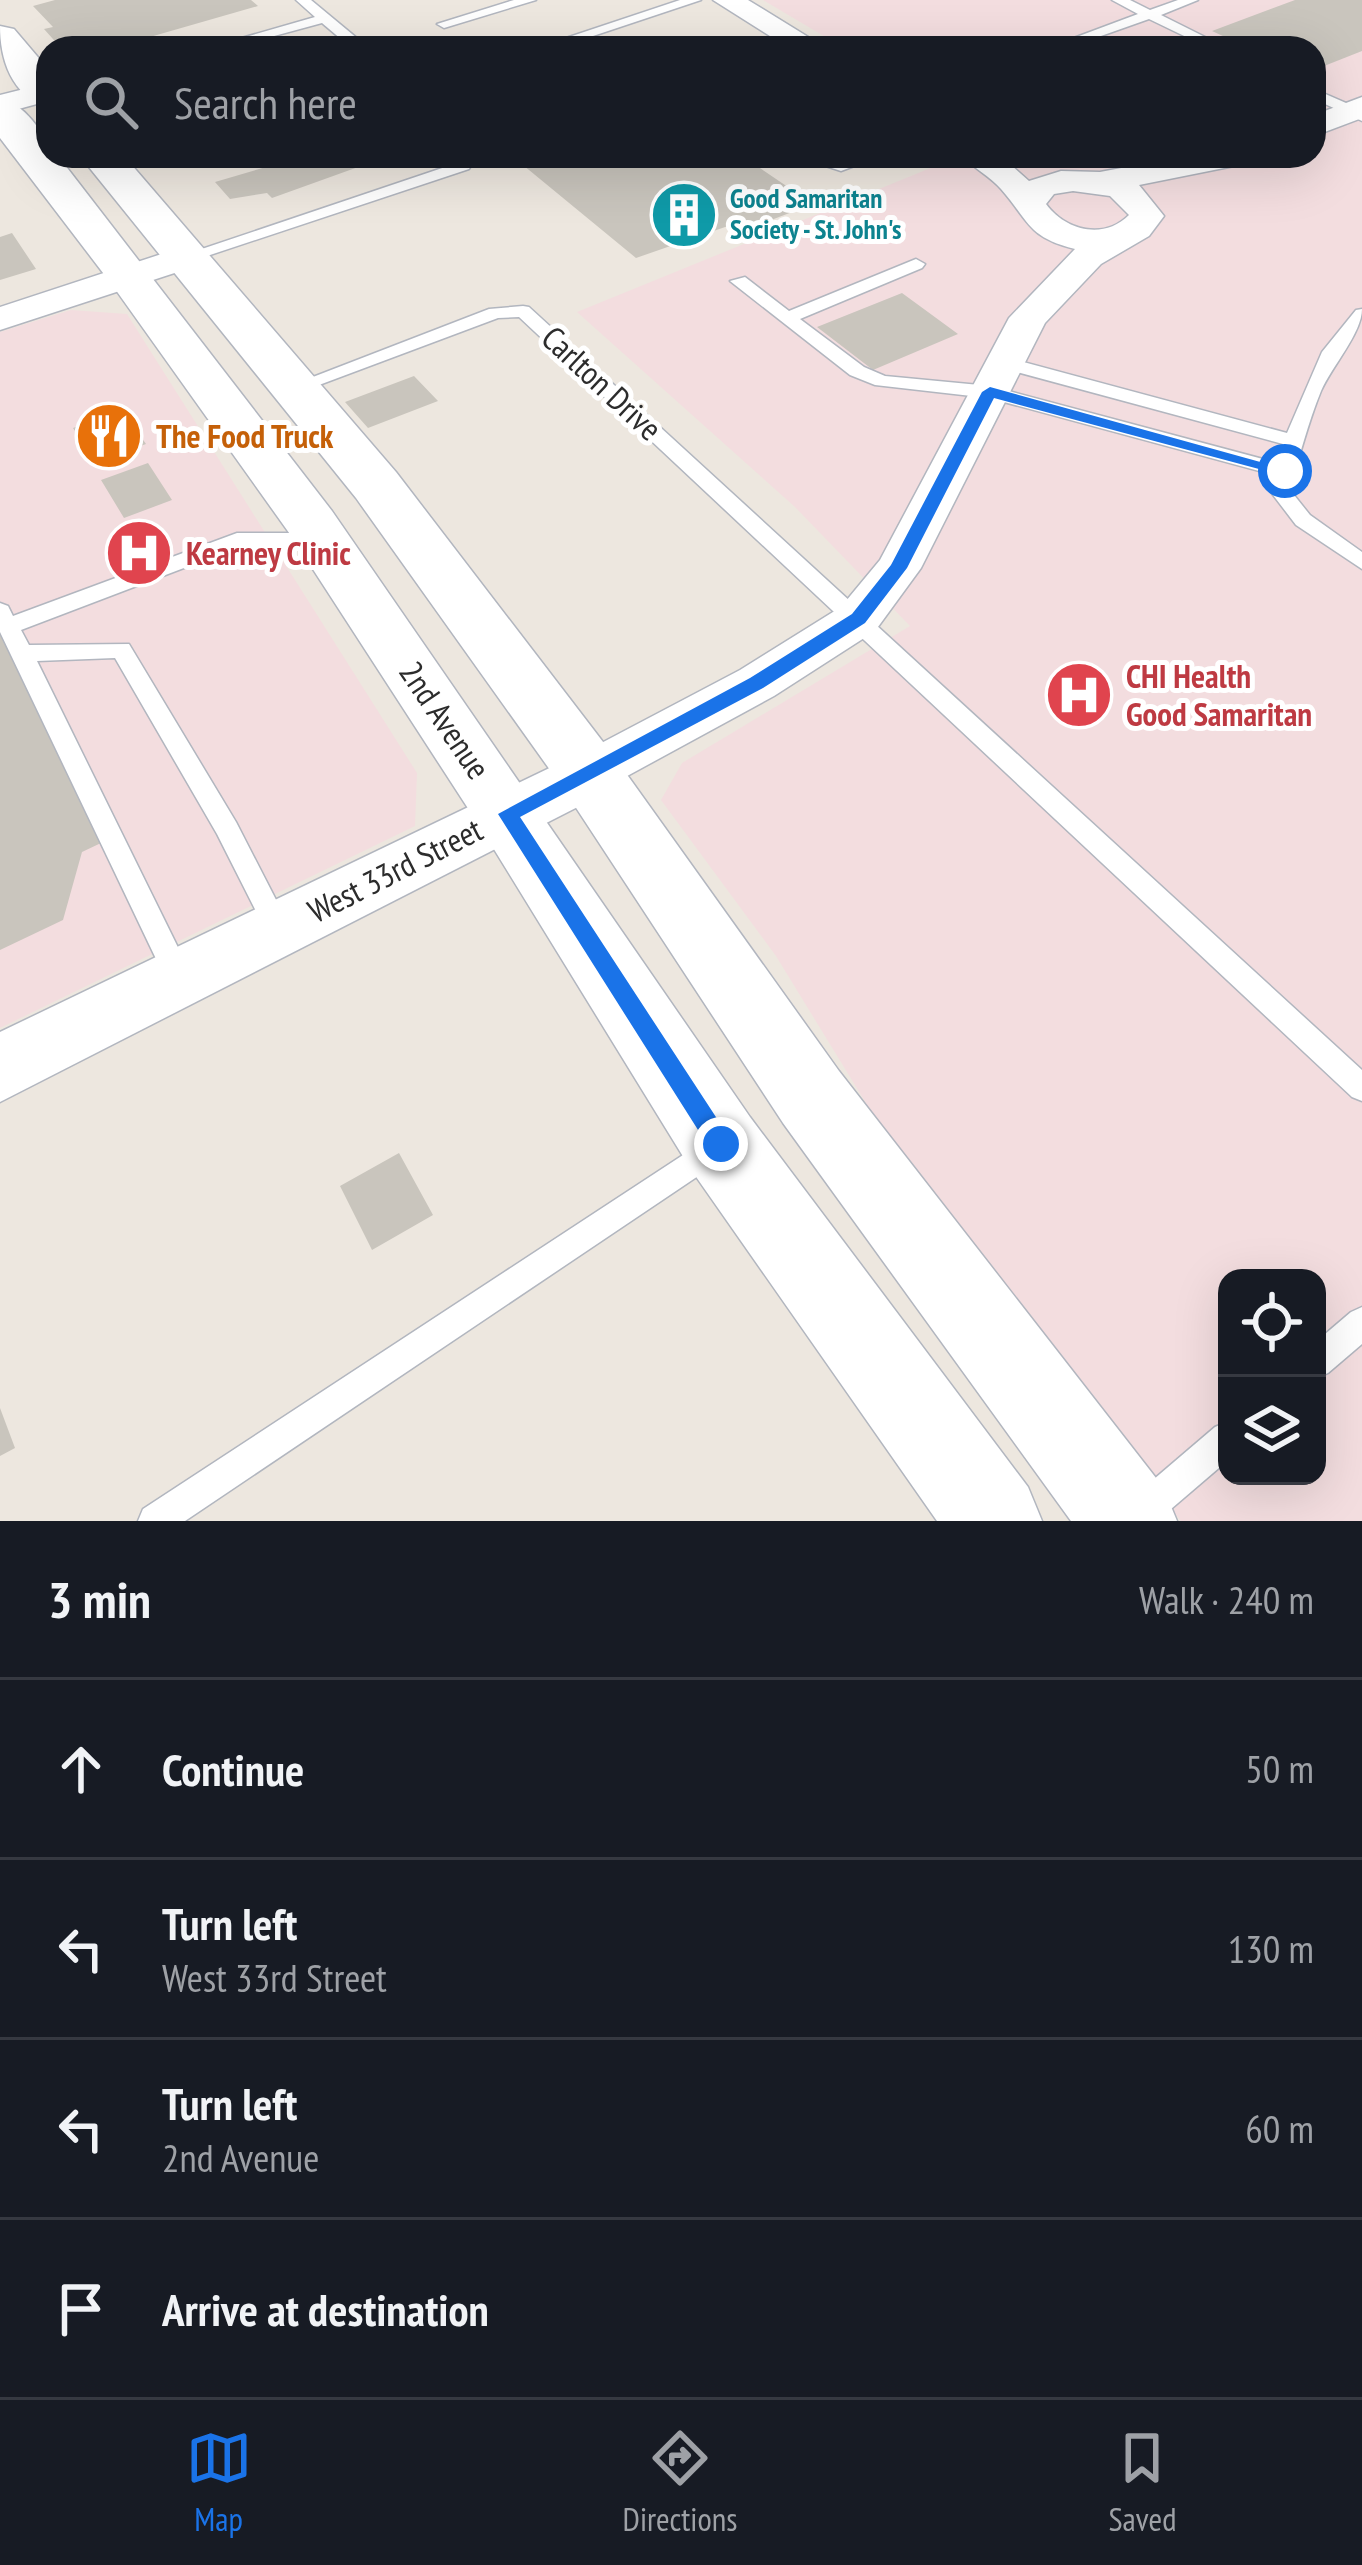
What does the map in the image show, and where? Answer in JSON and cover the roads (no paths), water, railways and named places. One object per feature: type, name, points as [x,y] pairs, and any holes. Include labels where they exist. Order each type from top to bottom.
[{"type":"main road","name":"2nd Avenue","points":[[0,37],[24,100]]},
{"type":"main road","name":"2nd Avenue","points":[[79,168],[158,267],[296,387],[376,485],[590,772],[811,1096],[1130,1521]]},
{"type":"main road","name":"2nd Avenue","points":[[106,168],[158,267],[322,540],[508,814],[721,1144],[994,1521]]},
{"type":"street","points":[[727,0],[790,36]]},
{"type":"street","points":[[1326,122],[1359,112]]},
{"type":"street","points":[[996,168],[1011,179],[1033,212],[1078,238],[1136,226],[1142,203],[1128,192],[1052,168]]},
{"type":"street","points":[[1033,212],[1042,187],[1167,168]]},
{"type":"street","name":"West 33rd Street","points":[[1028,318],[1088,256],[1136,226],[1172,192],[1223,168]]},
{"type":"street","name":"West 33rd Street","points":[[0,1068],[590,772],[757,683],[859,619],[898,568],[1028,318],[1041,258],[1033,212]]},
{"type":"street","points":[[0,319],[158,267]]},
{"type":"lane","points":[[303,0],[347,36]]},
{"type":"lane","points":[[444,24],[529,0]]},
{"type":"lane","points":[[581,36],[694,0]]},
{"type":"lane","points":[[1119,0],[1195,36]]},
{"type":"lane","points":[[1088,36],[1191,0]]},
{"type":"lane","points":[[259,36],[326,18]]},
{"type":"lane","points":[[1326,98],[1359,112]]},
{"type":"lane","points":[[158,267],[457,168]]},
{"type":"lane","points":[[788,319],[916,264]]},
{"type":"lane","points":[[740,281],[857,371],[881,381],[997,378],[1292,440]]},
{"type":"lane","name":"Carlton Drive","points":[[296,387],[495,313],[523,311],[859,619]]},
{"type":"lane","points":[[1362,314],[1339,337],[1292,440],[1280,491],[1304,520],[1362,562]]},
{"type":"lane","points":[[997,378],[1285,471]]},
{"type":"lane","points":[[179,978],[4,619],[237,540],[322,540]]},
{"type":"lane","points":[[859,619],[1362,1088]]},
{"type":"lane","points":[[22,653],[121,650],[226,829],[278,929]]},
{"type":"lane","points":[[155,1521],[721,1144]]},
{"type":"lane","points":[[1326,1354],[1362,1323]]},
{"type":"lane","points":[[1130,1521],[1218,1447]]},
{"type":"place","name":"Good Samaritan Society - St. John's","points":[[684,215]]},
{"type":"place","name":"The Food Truck","points":[[109,436]]},
{"type":"place","name":"Kearney Clinic","points":[[139,553]]},
{"type":"place","name":"CHI Health Good Samaritan","points":[[1079,695]]}]
